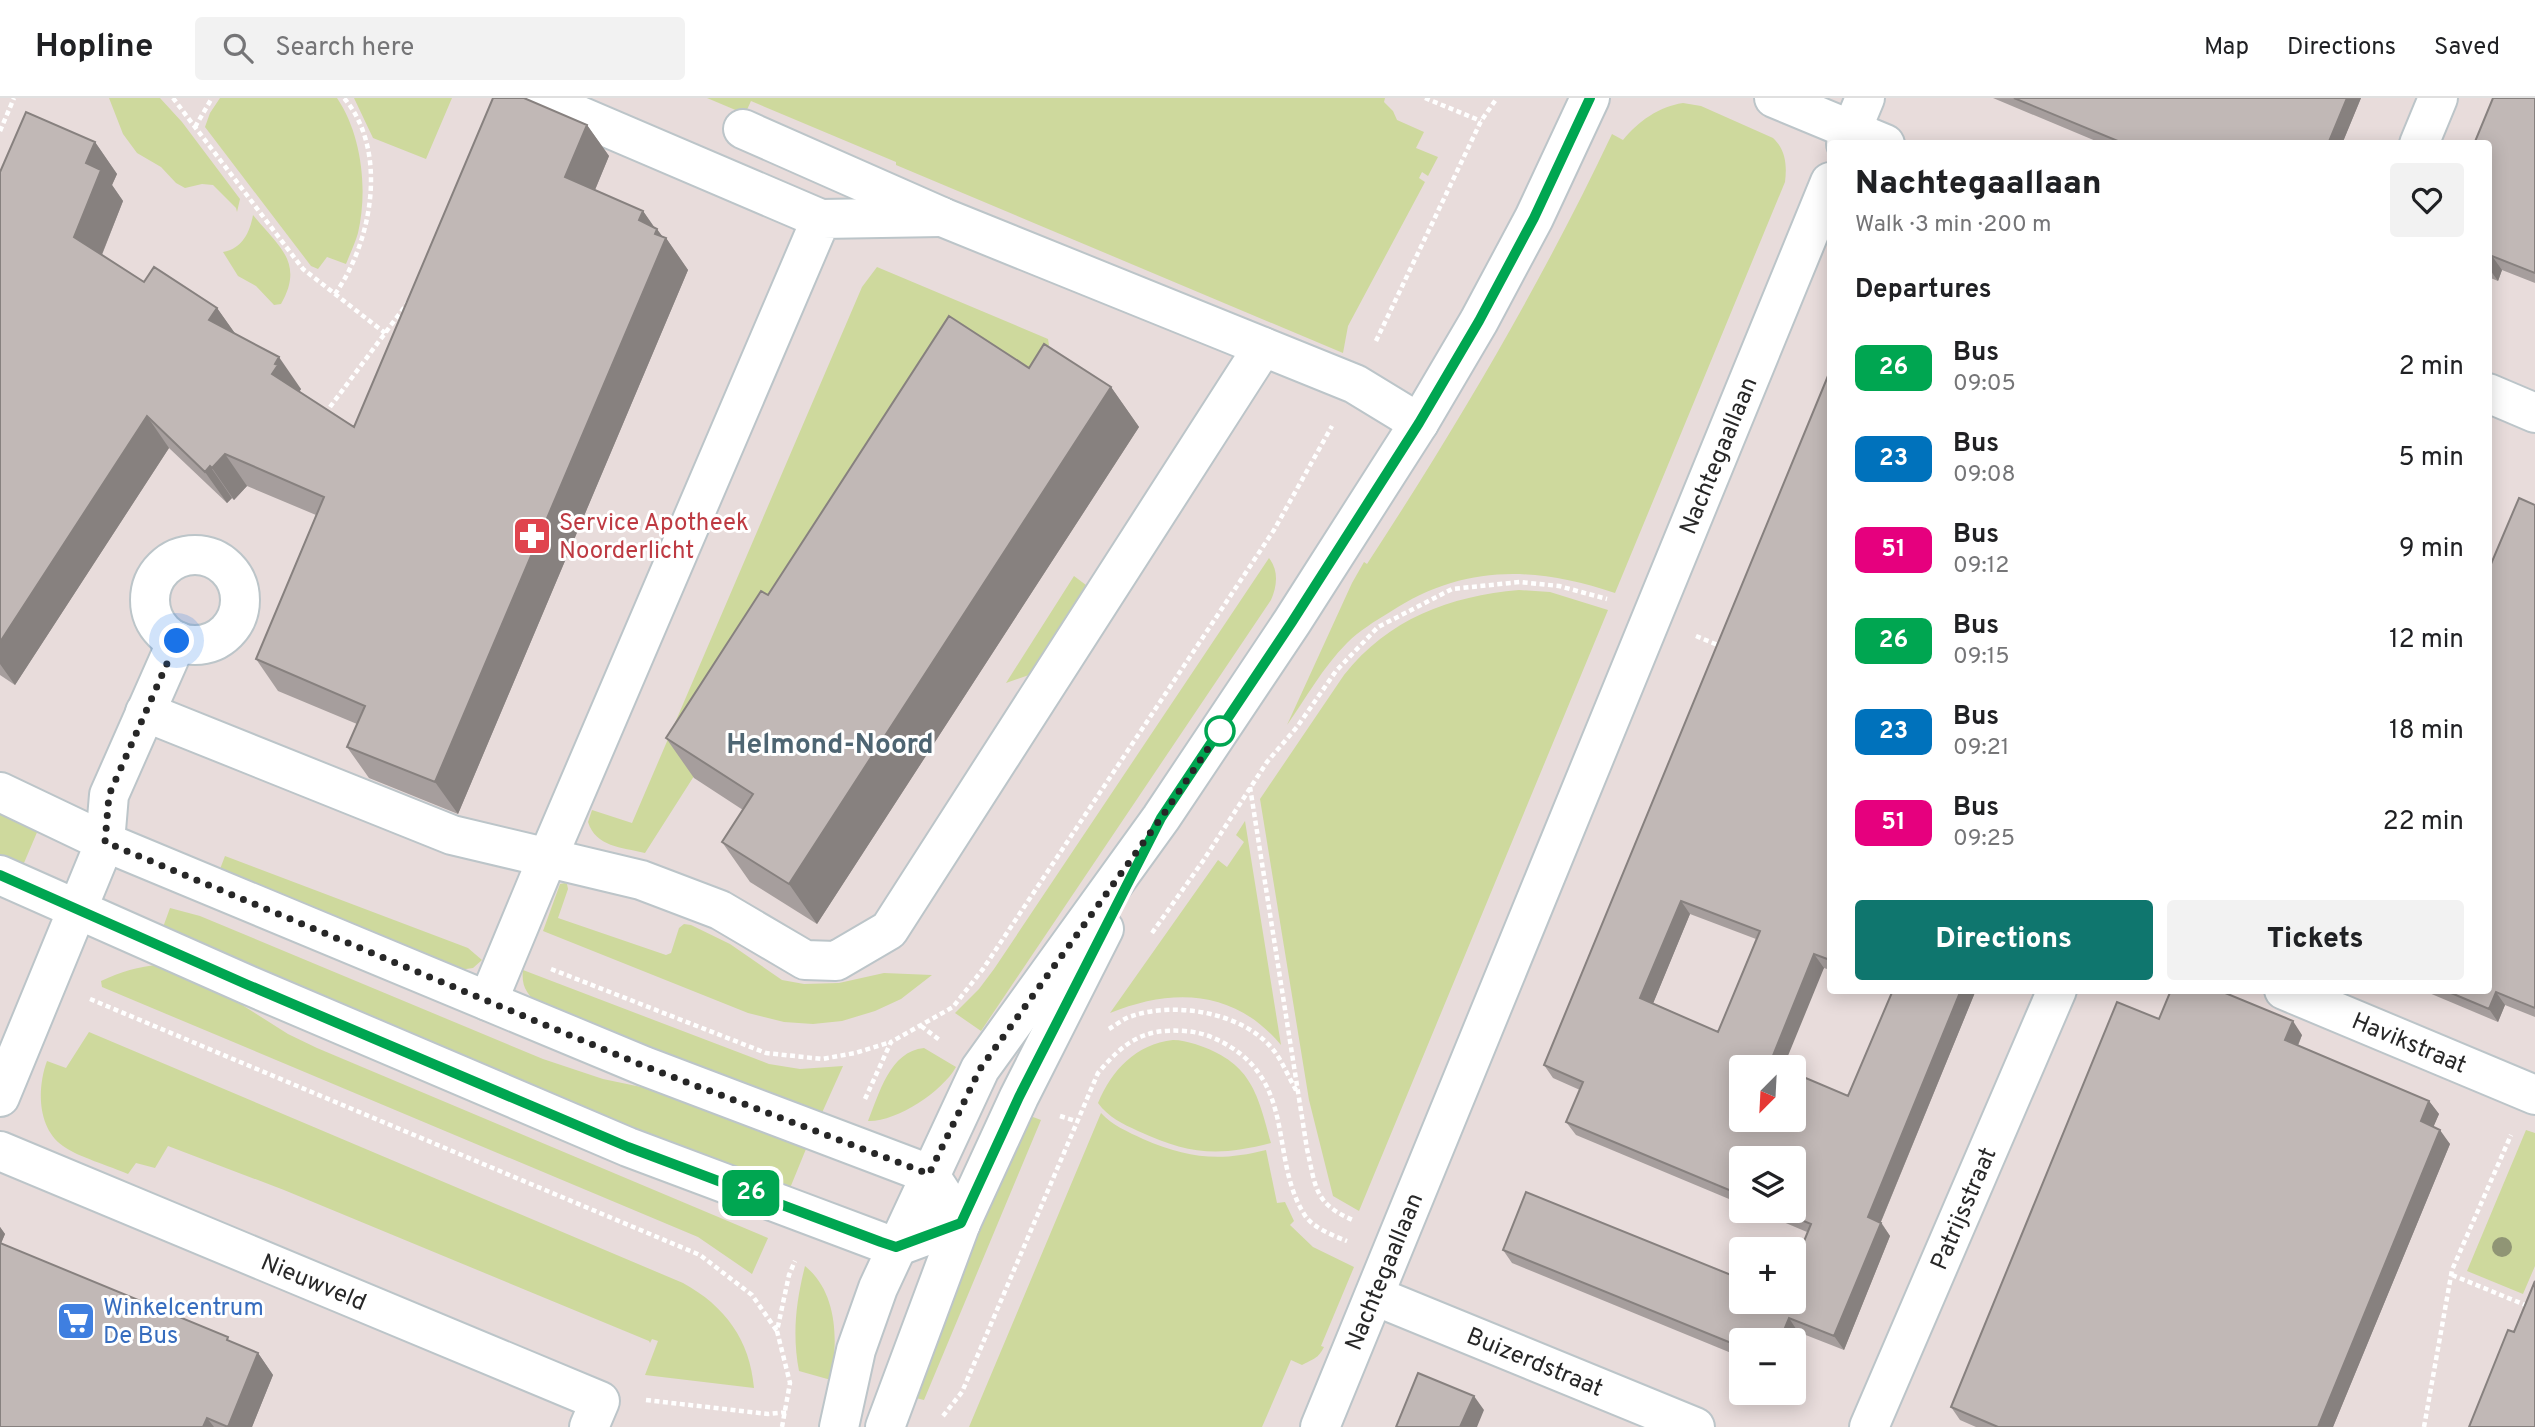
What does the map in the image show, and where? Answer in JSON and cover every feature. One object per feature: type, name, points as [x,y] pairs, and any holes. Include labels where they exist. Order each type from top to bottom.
[{"type":"street","points":[[538,98],[821,219],[942,217]]},
{"type":"street","points":[[840,1422],[856,1350],[896,1247],[980,1069],[1161,818],[1292,622],[1419,423],[1479,321],[1534,218],[1590,98]]},
{"type":"street","points":[[1774,98],[1862,129]]},
{"type":"street","points":[[2421,140],[2438,98]]},
{"type":"street","points":[[743,129],[942,217],[1355,384],[1419,423]]},
{"type":"street","name":"Nachtegaallaan","points":[[1320,1427],[1827,189]]},
{"type":"street","points":[[488,1001],[821,219]]},
{"type":"street","points":[[145,712],[452,835],[641,880],[720,911],[805,960],[836,961],[889,930],[1263,347]]},
{"type":"street","points":[[2492,395],[2535,412]]},
{"type":"street","points":[[0,1097],[105,842],[109,795],[177,641]]},
{"type":"street","points":[[0,792],[105,842],[644,1066],[929,1174],[961,1223]]},
{"type":"street","points":[[885,1427],[961,1223],[1019,1097],[1161,818]]},
{"type":"street","points":[[0,875],[248,985],[628,1147],[896,1247],[961,1223]]},
{"type":"street","name":"Patrijsstraat","points":[[1869,1427],[2055,994]]},
{"type":"street","name":"Havikstraat","points":[[2294,994],[2532,1094]]},
{"type":"street","name":"Nieuwveld","points":[[0,1151],[595,1414]]},
{"type":"street","name":"Buizerdstraat","points":[[1375,1296],[1695,1427]]},
{"type":"path","points":[[0,131],[14,98]]},
{"type":"path","points":[[173,98],[303,269],[385,333]]},
{"type":"path","points":[[195,127],[212,98]]},
{"type":"path","points":[[335,295],[359,251],[368,220],[370,180],[367,145],[351,106],[344,98]]},
{"type":"path","points":[[1426,98],[1481,121]]},
{"type":"path","points":[[1373,347],[1481,121],[1497,98]]},
{"type":"path","points":[[330,407],[413,295]]},
{"type":"path","points":[[549,968],[766,1053],[822,1059],[891,1042],[953,1007],[983,969],[1274,530],[1338,415]]},
{"type":"path","points":[[1203,860],[1267,762],[1297,727],[1336,671],[1378,627],[1452,589],[1520,582],[1559,586],[1600,597],[1728,649]]},
{"type":"path","points":[[1251,787],[1307,1149],[1318,1196],[1341,1215],[1394,1249]]},
{"type":"path","points":[[84,996],[589,1206],[700,1255],[752,1295],[777,1331],[790,1383],[782,1427]]},
{"type":"path","points":[[1101,1034],[1131,1016],[1171,1008],[1211,1013],[1244,1026],[1275,1051],[1298,1094]]},
{"type":"path","points":[[941,1418],[962,1392],[1098,1073],[1114,1054],[1131,1040],[1151,1032],[1192,1031],[1216,1038],[1248,1060],[1267,1085],[1278,1117],[1297,1199],[1308,1219],[1330,1234],[1394,1249]]},
{"type":"path","points":[[845,1144],[891,1042]]},
{"type":"path","points":[[2424,1427],[2452,1275],[2532,1094]]},
{"type":"path","points":[[777,1331],[789,1275],[815,1217]]},
{"type":"path","points":[[2452,1275],[2535,1309]]},
{"type":"path","points":[[595,1414],[624,1398],[768,1414],[802,1409],[840,1422]]},
{"type":"green space","points":[[109,98],[160,98],[182,122],[240,199],[237,212],[213,185],[202,184],[185,188],[176,183],[161,167],[137,153],[123,134]]},
{"type":"green space","points":[[220,98],[337,98],[352,129],[361,163],[362,181],[358,233],[346,264],[327,257],[318,269],[311,266],[205,127]]},
{"type":"green space","points":[[354,98],[452,98],[426,159],[373,138]]},
{"type":"green space","points":[[707,98],[1385,98],[1384,102],[1397,120],[1424,132],[1416,148],[1438,157],[1428,176],[1422,172],[1419,178],[1425,182],[1348,326],[1343,353],[751,101],[745,114]]},
{"type":"green space","points":[[1683,103],[1701,106],[1773,138],[1785,158],[1785,182],[1615,593],[1556,578],[1500,574],[1445,585],[1417,596],[1367,626],[1338,652],[1287,725],[1352,583],[1400,512],[1497,354],[1612,134],[1623,140],[1650,116]]},
{"type":"green space","points":[[253,215],[279,246],[289,266],[288,289],[281,304],[274,305],[256,286],[238,276],[223,252],[244,239]]},
{"type":"green space","points":[[877,267],[1048,339],[1049,345],[1024,382],[789,627],[645,853],[610,845],[597,837],[592,830],[588,822],[592,810],[632,823],[862,287]]},
{"type":"green space","points":[[1269,558],[1276,579],[1271,600],[981,1031],[955,1013],[994,969]]},
{"type":"green space","points":[[1074,576],[1086,585],[1029,675],[1006,683]]},
{"type":"green space","points":[[1519,590],[1550,592],[1608,610],[1359,1211],[1333,1196],[1309,1100],[1260,799],[1344,675],[1380,639],[1422,614],[1445,605],[1493,593]]},
{"type":"green space","points":[[0,806],[38,830],[21,870],[0,861]]},
{"type":"green space","points":[[1245,821],[1281,1045],[1244,1013],[1224,1004],[1202,999],[1157,999],[1110,1013],[1218,860],[1227,867],[1244,842],[1236,835]]},
{"type":"green space","points":[[225,856],[468,948],[482,960],[473,968],[459,970],[220,869]]},
{"type":"green space","points":[[565,883],[568,889],[558,918],[666,955],[671,953],[679,928],[684,924],[730,944],[782,980],[804,984],[839,983],[884,973],[932,975],[901,999],[875,1011],[842,1021],[813,1024],[784,1022],[748,1013],[543,931],[560,884]]},
{"type":"green space","points":[[170,908],[200,916],[543,1059],[603,1079],[665,1092],[806,1149],[788,1193],[162,930]]},
{"type":"green space","points":[[160,965],[209,984],[288,1034],[317,1048],[768,1238],[752,1274],[698,1237],[102,987],[101,981],[116,975],[137,968]]},
{"type":"green space","points":[[523,970],[769,1064],[800,1069],[843,1066],[821,1115],[540,1005],[526,990]]},
{"type":"green space","points":[[89,1032],[683,1283],[711,1302],[733,1326],[747,1355],[754,1388],[645,1375],[658,1341],[652,1339],[650,1343],[284,1190],[168,1146],[155,1168],[136,1163],[128,1174],[69,1150],[54,1138],[48,1129],[42,1107],[42,1083],[47,1061],[66,1068]]},
{"type":"green space","points":[[1173,1040],[1213,1051],[1240,1069],[1255,1093],[1271,1143],[1234,1150],[1188,1149],[1132,1128],[1116,1120],[1102,1108],[1098,1103],[1104,1091],[1127,1061],[1148,1047]]},
{"type":"green space","points":[[924,1048],[956,1067],[949,1077],[917,1104],[892,1116],[868,1121],[894,1065],[912,1051]]},
{"type":"green space","points":[[1101,1113],[1115,1125],[1137,1136],[1189,1154],[1218,1157],[1266,1150],[1277,1203],[1285,1202],[1294,1221],[1290,1225],[1313,1247],[1354,1267],[1321,1346],[1324,1347],[1322,1351],[1302,1365],[1291,1360],[1262,1427],[969,1427]]},
{"type":"green space","points":[[1025,1114],[1041,1120],[924,1400],[912,1397]]},
{"type":"green space","points":[[2526,1130],[2535,1133],[2535,1266],[2523,1294],[2467,1271]]},
{"type":"green space","points":[[805,1266],[816,1277],[830,1304],[835,1334],[831,1380],[799,1371],[796,1318]]},
{"type":"building","points":[[493,98],[524,98],[587,125],[565,177],[643,211],[639,220],[657,229],[655,234],[666,238],[435,782],[347,747],[365,706],[256,659],[324,497],[225,454],[205,472],[147,416],[0,642],[0,172],[26,112],[95,142],[86,163],[101,170],[74,237],[144,282],[154,267],[217,308],[209,320],[279,357],[275,364],[278,365],[272,374],[354,427]]},
{"type":"building","points":[[2014,98],[2347,98],[2330,140],[2115,140]]},
{"type":"building","points":[[2493,98],[2535,98],[2535,273],[2492,256],[2492,140],[2476,140]]},
{"type":"building","points":[[949,316],[1029,368],[1044,344],[1111,387],[789,884],[722,842],[753,794],[666,738],[761,591],[768,595]]},
{"type":"building","points":[[1827,378],[1827,959],[1814,954],[1773,1055],[1729,1055],[1729,1132],[1806,1132],[1806,1078],[1848,1096],[1891,994],[1959,994],[1868,1217],[1881,1223],[1834,1336],[1789,1318],[1785,1328],[1729,1328],[1729,1342],[1503,1250],[1526,1192],[1729,1274],[1729,1314],[1806,1314],[1806,1237],[1811,1224],[1806,1222],[1806,1146],[1729,1146],[1729,1190],[1566,1122],[1583,1082],[1544,1065]],"holes":[[[1681,901],[1760,931],[1718,1032],[1640,998]]]},
{"type":"building","points":[[2519,498],[2535,505],[2535,1008],[2496,992],[2489,1009],[2453,994],[2492,994],[2492,562]]},
{"type":"building","points":[[2169,994],[2228,994],[2293,1021],[2285,1040],[2429,1101],[2421,1121],[2440,1130],[2318,1427],[1998,1427],[1951,1407],[2117,1002],[2159,1019]]},
{"type":"building","name":"Winkelcentrum De Bus","points":[[0,1243],[228,1337],[227,1340],[258,1353],[228,1427],[207,1418],[203,1427],[0,1427]]},
{"type":"building","points":[[2535,1281],[2535,1427],[2469,1427],[2508,1330],[2514,1332]]},
{"type":"building","points":[[1418,1373],[1474,1396],[1460,1427],[1396,1427]]},
{"type":"bus line","name":"26","points":[[0,875],[248,985],[628,1147],[881,1242],[896,1247],[961,1223],[1019,1097],[1161,818],[1292,622],[1419,423],[1479,321],[1534,218],[1590,98]]},
{"type":"place","name":"Service Apotheek Noorderlicht","points":[[532,536]]},
{"type":"place","name":"Winkelcentrum De Bus","points":[[76,1321]]},
{"type":"district","name":"Helmond-Noord","points":[[830,743]]},
{"type":"route","points":[[177,641],[109,795],[105,842],[644,1066],[929,1174],[980,1069],[1161,818],[1220,731]]}]
